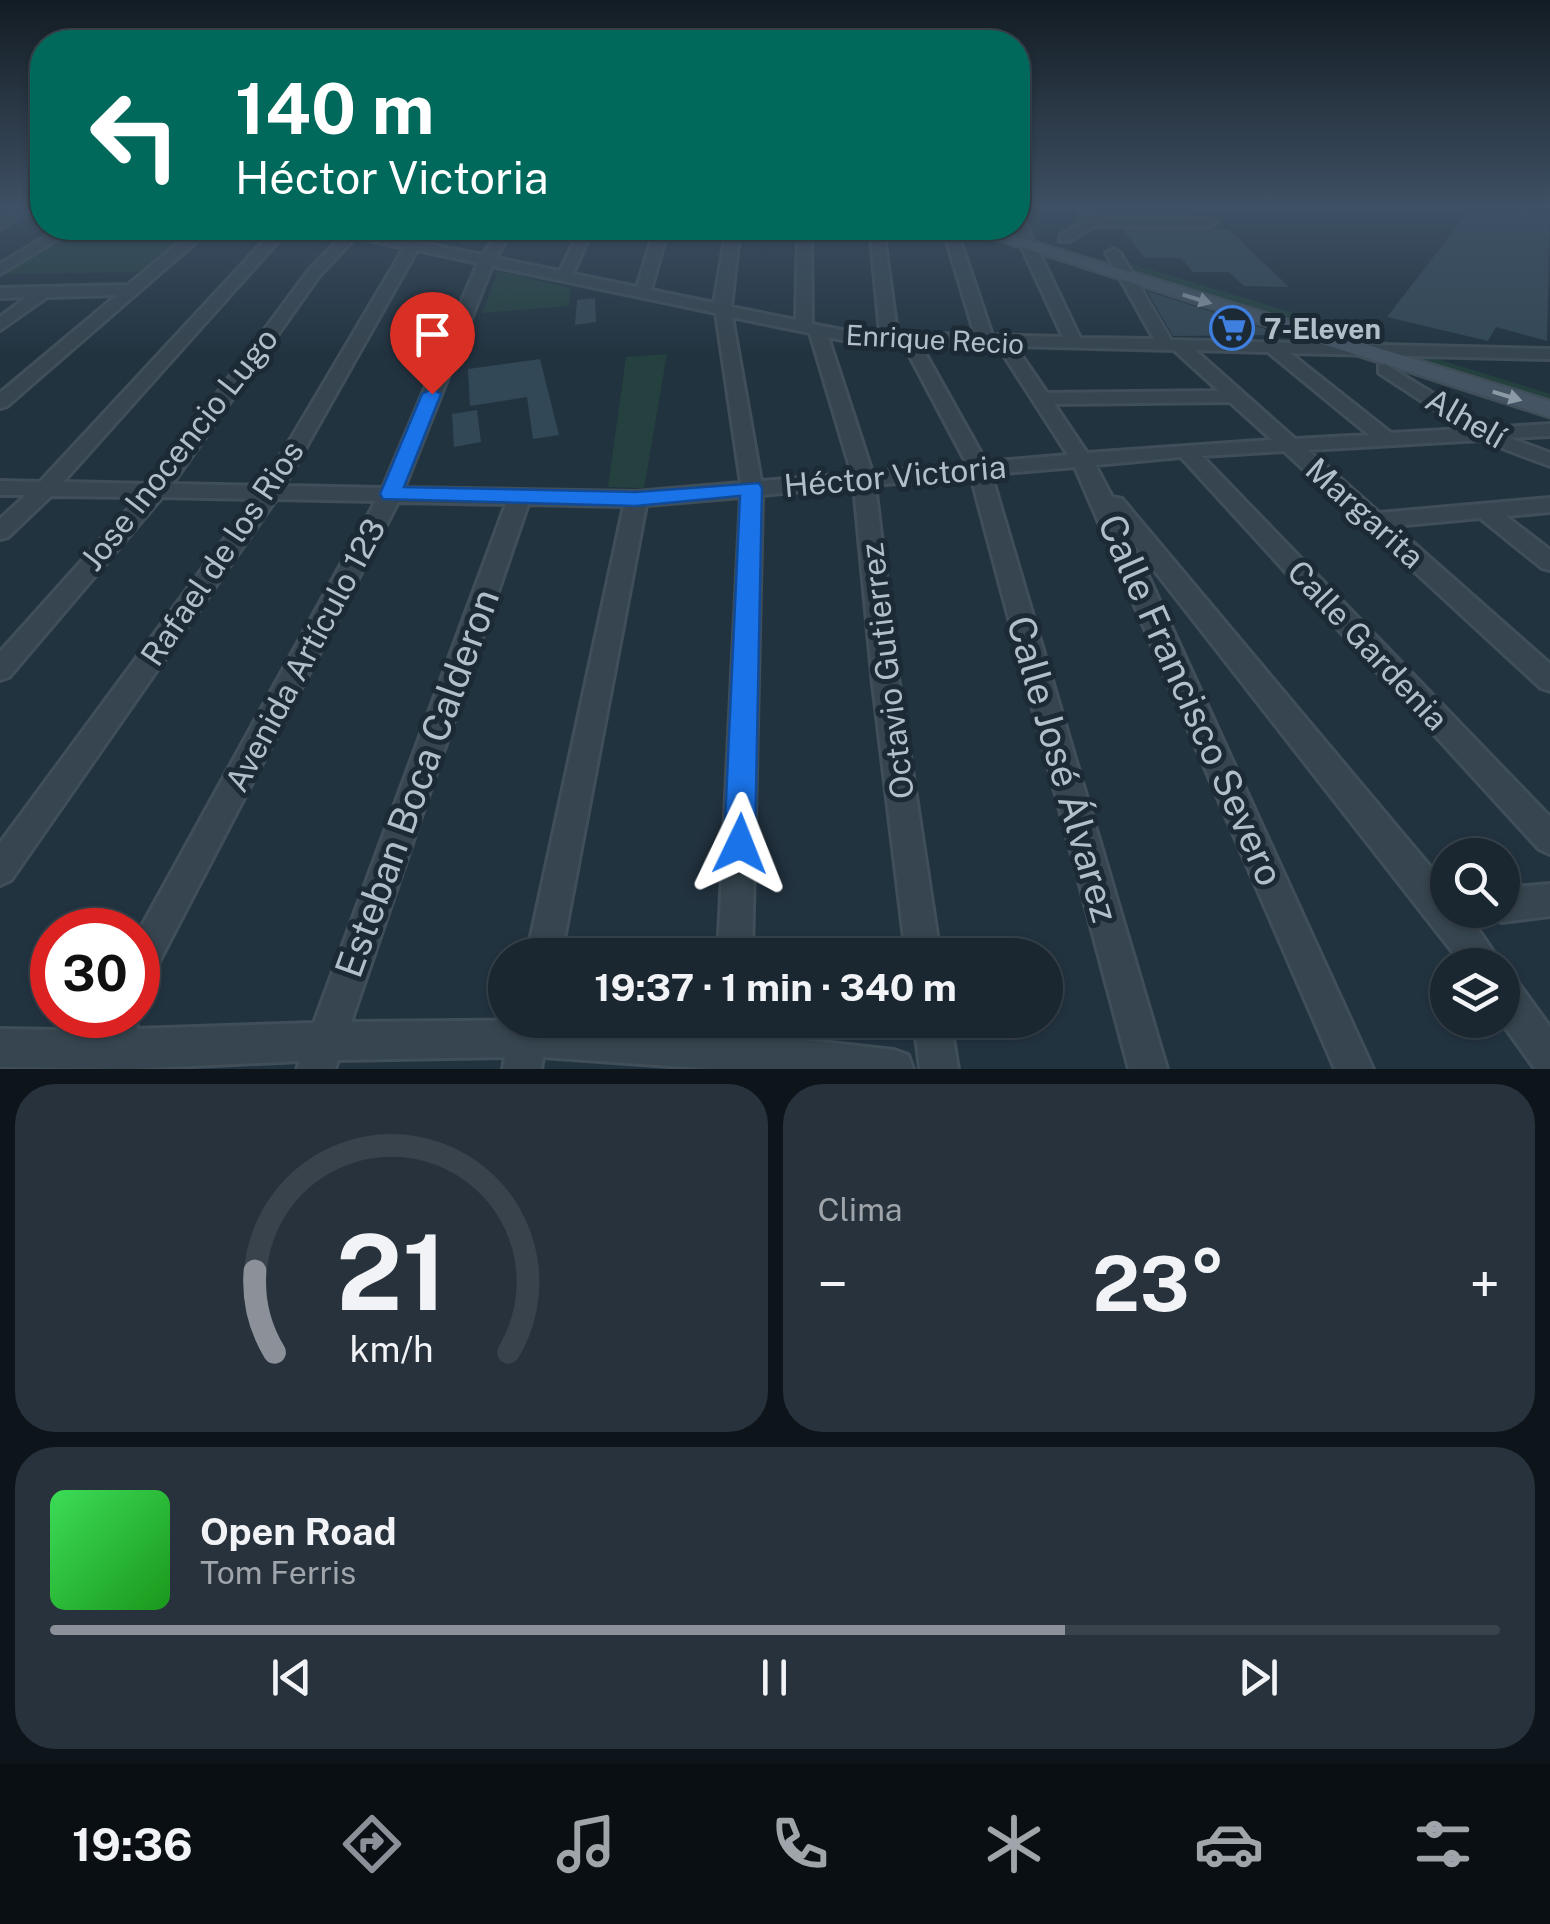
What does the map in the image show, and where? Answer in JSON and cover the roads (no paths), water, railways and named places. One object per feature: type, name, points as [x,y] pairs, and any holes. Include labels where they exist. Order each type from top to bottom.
[{"type":"street","points":[[0,270],[25,255]]},
{"type":"street","points":[[0,402],[172,255]]},
{"type":"street","points":[[0,532],[45,488],[257,255]]},
{"type":"street","name":"Jose Inocencio Lugo","points":[[0,670],[156,491],[328,255]]},
{"type":"street","name":"Rafael de los Rios","points":[[0,869],[270,492],[409,255]]},
{"type":"street","name":"Enrique Recio","points":[[468,255],[486,262],[811,331],[889,340],[1550,354]]},
{"type":"street","name":"Avenida Artículo 123","points":[[160,926],[391,494],[491,255]]},
{"type":"street","points":[[564,278],[575,255]]},
{"type":"street","points":[[642,295],[654,255]]},
{"type":"street","points":[[729,255],[724,313],[752,488],[736,938]]},
{"type":"street","name":"Octavio Gutierrez","points":[[807,255],[811,331],[864,478],[886,684],[921,938]]},
{"type":"street","points":[[881,255],[889,340]]},
{"type":"street","name":"Calle Francisco Severo","points":[[961,255],[996,342],[1043,399],[1087,469],[1354,1069]]},
{"type":"street","points":[[1033,255],[1075,344]]},
{"type":"street","points":[[1078,255],[1124,276],[1550,409]]},
{"type":"street","name":"Margarita","points":[[1113,255],[1173,346],[1550,680]]},
{"type":"street","points":[[1116,255],[1550,387]]},
{"type":"street","points":[[0,293],[131,290]]},
{"type":"street","points":[[0,325],[44,292]]},
{"type":"street","name":"Calle José Álvarez","points":[[910,340],[979,468],[1148,1069]]},
{"type":"street","points":[[1272,348],[1385,438]]},
{"type":"street","name":"Alhelí","points":[[1385,368],[1485,434],[1550,460]]},
{"type":"street","points":[[1043,399],[1233,396]]},
{"type":"street","name":"Héctor Victoria","points":[[0,488],[636,499],[979,468],[1087,469],[1186,451],[1550,430]]},
{"type":"street","name":"Calle Gardenia","points":[[1186,451],[1550,839]]},
{"type":"street","points":[[1087,469],[1430,886]]},
{"type":"street","name":"Esteban Boca Calderon","points":[[320,1054],[519,498]]},
{"type":"street","points":[[547,938],[636,499]]},
{"type":"street","points":[[1375,522],[1550,505]]},
{"type":"street","points":[[1485,511],[1550,562]]},
{"type":"street","points":[[1520,903],[1550,900]]},
{"type":"street","points":[[1520,1017],[1550,1058]]},
{"type":"street","points":[[64,1059],[84,1038]]},
{"type":"street","points":[[935,1038],[939,1069]]},
{"type":"street","points":[[0,1048],[64,1059],[116,1045],[320,1054],[527,1042],[732,1047],[894,1069]]},
{"type":"place","name":"7-Eleven","points":[[1232,328]]}]
